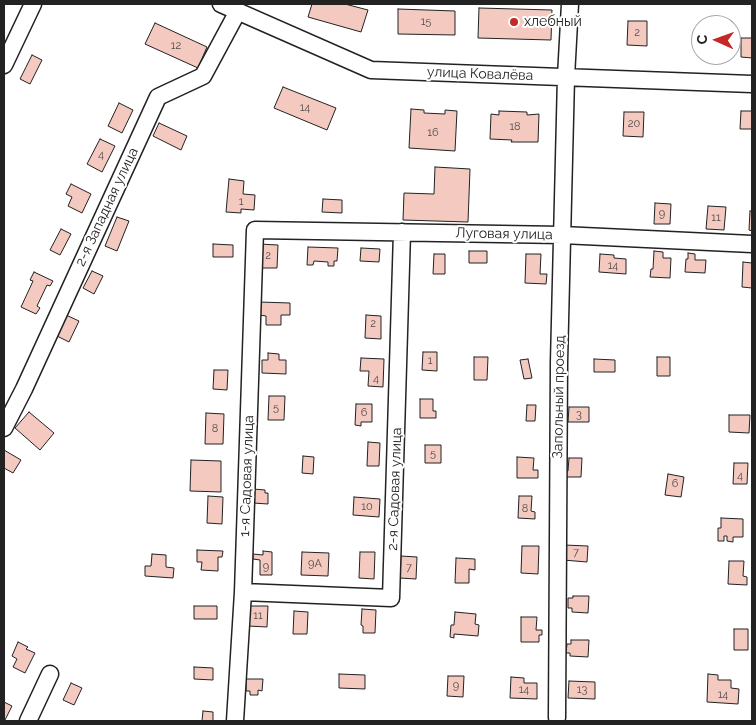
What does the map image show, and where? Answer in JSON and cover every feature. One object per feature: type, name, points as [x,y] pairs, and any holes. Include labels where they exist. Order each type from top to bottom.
[{"type":"street","points":[[4,65],[33,4]]},
{"type":"street","name":"улица Ковалёва","points":[[221,4],[371,70],[752,84]]},
{"type":"street","name":"Запольный проезд","points":[[557,718],[559,362],[566,77],[570,4]]},
{"type":"street","name":"2-я Западная улица","points":[[4,428],[24,389],[158,97],[203,76],[238,11]]},
{"type":"street","name":"Луговая улица","points":[[255,230],[562,235],[752,244]]},
{"type":"street","name":"1-я Садовая улица","points":[[235,721],[243,592],[255,230]]},
{"type":"street","name":"2-я Садовая улица","points":[[243,592],[391,598],[402,232]]},
{"type":"street","points":[[28,721],[50,674]]},
{"type":"building","points":[[312,4],[345,4],[368,10],[361,32],[308,17]]},
{"type":"building","points":[[479,8],[552,10],[551,40],[478,38]]},
{"type":"building","points":[[398,9],[455,11],[455,35],[398,34]]},
{"type":"building","points":[[628,21],[647,21],[647,46],[627,45]]},
{"type":"building","points":[[155,23],[207,47],[198,68],[145,44]]},
{"type":"building","points":[[741,38],[752,38],[752,58],[741,57]]},
{"type":"building","points":[[32,55],[42,60],[30,84],[20,79]]},
{"type":"building","points":[[283,87],[336,108],[327,130],[274,108]]},
{"type":"building","points":[[119,103],[133,110],[122,133],[108,126]]},
{"type":"building","points":[[411,109],[424,110],[424,113],[445,114],[445,110],[457,111],[455,151],[409,148]]},
{"type":"building","points":[[499,111],[527,112],[527,115],[539,114],[538,142],[511,142],[512,140],[490,139],[491,114],[499,115]]},
{"type":"building","points":[[741,111],[752,111],[752,129],[740,129]]},
{"type":"building","points":[[624,112],[644,112],[643,137],[623,136]]},
{"type":"building","points":[[159,123],[187,136],[181,150],[153,136]]},
{"type":"building","points":[[100,139],[115,146],[102,172],[87,164]]},
{"type":"building","points":[[435,167],[470,169],[468,222],[403,220],[404,193],[434,194]]},
{"type":"building","points":[[229,179],[244,181],[243,194],[255,195],[254,210],[241,209],[241,213],[226,212]]},
{"type":"building","points":[[71,184],[91,194],[82,213],[68,206],[72,197],[66,194]]},
{"type":"building","points":[[323,199],[342,200],[342,213],[322,212]]},
{"type":"building","points":[[655,203],[671,204],[670,224],[654,224]]},
{"type":"building","points":[[708,206],[726,207],[724,230],[706,229]]},
{"type":"building","points":[[750,211],[752,211],[752,231],[749,230]]},
{"type":"building","points":[[117,217],[129,221],[117,251],[105,246]]},
{"type":"building","points":[[61,229],[71,234],[60,255],[50,250]]},
{"type":"building","points":[[213,244],[233,245],[233,257],[213,257]]},
{"type":"building","points":[[259,244],[278,245],[277,268],[258,268]]},
{"type":"building","points":[[308,247],[338,248],[337,261],[334,261],[334,266],[328,266],[328,262],[314,261],[313,265],[307,265]]},
{"type":"building","points":[[361,248],[380,249],[379,262],[360,261]]},
{"type":"building","points":[[469,251],[487,251],[487,263],[469,263]]},
{"type":"building","points":[[654,251],[663,252],[663,258],[671,258],[670,278],[650,277],[651,269],[653,269]]},
{"type":"building","points":[[688,253],[695,254],[695,260],[706,260],[705,273],[685,272]]},
{"type":"building","points":[[434,254],[445,254],[445,274],[433,274]]},
{"type":"building","points":[[526,254],[541,254],[540,274],[547,274],[546,284],[525,283]]},
{"type":"building","points":[[600,254],[614,255],[614,258],[626,259],[626,274],[599,272]]},
{"type":"building","points":[[743,262],[752,263],[752,288],[742,287]]},
{"type":"building","points":[[92,271],[103,276],[94,294],[83,288]]},
{"type":"building","points":[[34,272],[53,281],[50,286],[47,285],[37,306],[40,308],[36,314],[21,307],[33,281],[30,280]]},
{"type":"building","points":[[259,302],[290,303],[290,315],[281,315],[281,325],[266,325],[266,316],[259,315]]},
{"type":"building","points":[[66,315],[79,321],[69,342],[53,334]]},
{"type":"building","points":[[366,315],[381,316],[381,339],[365,338]]},
{"type":"building","points":[[423,352],[437,352],[437,371],[422,370]]},
{"type":"building","points":[[268,353],[279,354],[279,360],[286,360],[286,374],[262,373],[262,360],[268,360]]},
{"type":"building","points":[[474,357],[488,357],[487,380],[474,380]]},
{"type":"building","points":[[657,357],[670,357],[670,376],[657,376]]},
{"type":"building","points":[[361,358],[384,359],[383,387],[368,386],[369,371],[360,371]]},
{"type":"building","points":[[528,359],[532,378],[524,379],[520,360]]},
{"type":"building","points":[[594,359],[615,360],[615,372],[594,372]]},
{"type":"building","points":[[214,370],[228,370],[227,390],[213,389]]},
{"type":"building","points":[[269,396],[285,396],[284,420],[268,420]]},
{"type":"building","points":[[420,399],[433,399],[433,411],[436,411],[436,418],[420,418]]},
{"type":"building","points":[[356,404],[372,404],[372,422],[361,422],[361,426],[355,425]]},
{"type":"building","points":[[527,405],[536,405],[535,421],[526,421]]},
{"type":"building","points":[[569,407],[589,407],[589,422],[568,422]]},
{"type":"building","points":[[29,412],[54,433],[40,450],[15,428]]},
{"type":"building","points":[[206,413],[224,414],[223,444],[205,444]]},
{"type":"building","points":[[729,415],[750,415],[749,433],[729,432]]},
{"type":"building","points":[[368,442],[380,443],[379,466],[367,466]]},
{"type":"building","points":[[425,445],[441,445],[441,463],[425,463]]},
{"type":"building","points":[[4,450],[21,460],[13,473],[4,468]]},
{"type":"building","points":[[303,456],[314,457],[313,474],[302,473]]},
{"type":"building","points":[[517,457],[534,458],[533,470],[538,470],[538,478],[517,478]]},
{"type":"building","points":[[569,458],[582,458],[581,477],[566,477]]},
{"type":"building","points":[[191,460],[221,461],[221,492],[190,491]]},
{"type":"building","points":[[734,463],[748,463],[747,484],[733,484]]},
{"type":"building","points":[[668,474],[684,477],[681,497],[665,495]]},
{"type":"building","points":[[253,489],[265,490],[265,493],[268,493],[268,504],[253,503]]},
{"type":"building","points":[[208,496],[223,497],[222,524],[207,523]]},
{"type":"building","points":[[519,496],[532,496],[531,511],[535,512],[535,519],[518,518]]},
{"type":"building","points":[[354,497],[380,499],[379,517],[353,515]]},
{"type":"building","points":[[721,518],[743,519],[743,537],[733,537],[733,542],[727,541],[727,536],[724,536],[724,541],[718,541],[718,528],[721,528]]},
{"type":"building","points":[[564,545],[588,546],[587,562],[563,560]]},
{"type":"building","points":[[522,546],[539,546],[538,574],[521,573]]},
{"type":"building","points":[[197,550],[223,551],[222,557],[218,557],[218,571],[201,570],[202,562],[197,562]]},
{"type":"building","points":[[263,551],[272,552],[272,575],[260,575],[260,560],[253,559],[253,554],[263,555]]},
{"type":"building","points":[[302,552],[329,553],[328,576],[301,575]]},
{"type":"building","points":[[360,552],[375,552],[374,579],[359,578]]},
{"type":"building","points":[[152,554],[166,555],[166,567],[174,568],[173,578],[145,576],[145,566],[151,566]]},
{"type":"building","points":[[401,556],[417,557],[416,579],[400,578]]},
{"type":"building","points":[[456,558],[475,559],[475,570],[469,569],[469,583],[455,583]]},
{"type":"building","points":[[729,561],[744,561],[743,576],[747,577],[747,585],[728,584]]},
{"type":"building","points":[[573,596],[589,596],[588,613],[572,612],[572,608],[568,608],[568,598],[573,598]]},
{"type":"building","points":[[194,606],[217,606],[217,619],[194,619]]},
{"type":"building","points":[[249,606],[268,606],[267,627],[248,626]]},
{"type":"building","points":[[362,609],[376,610],[375,633],[363,633],[363,626],[361,625]]},
{"type":"building","points":[[294,611],[308,612],[307,634],[293,634]]},
{"type":"building","points":[[455,612],[476,614],[475,624],[479,625],[478,636],[454,634],[454,638],[450,637],[451,625],[454,625]]},
{"type":"building","points":[[521,617],[537,617],[536,630],[542,630],[542,635],[539,635],[539,642],[521,642]]},
{"type":"building","points":[[734,629],[748,629],[748,650],[734,650]]},
{"type":"building","points":[[571,640],[589,640],[588,657],[570,656],[570,653],[566,653],[567,644],[571,644]]},
{"type":"building","points":[[18,642],[28,647],[26,649],[35,653],[25,673],[13,667],[17,659],[12,656]]},
{"type":"building","points":[[194,667],[213,668],[213,680],[194,679]]},
{"type":"building","points":[[339,674],[365,675],[365,689],[339,688]]},
{"type":"building","points":[[708,674],[718,675],[718,680],[731,680],[731,688],[739,689],[738,704],[707,702]]},
{"type":"building","points":[[448,676],[464,676],[463,697],[447,696]]},
{"type":"building","points":[[511,677],[524,678],[524,683],[537,683],[537,699],[510,698]]},
{"type":"building","points":[[246,679],[263,679],[262,691],[258,690],[258,695],[250,695],[250,691],[246,691]]},
{"type":"building","points":[[569,681],[595,682],[595,699],[568,698]]},
{"type":"building","points":[[71,683],[82,688],[74,705],[63,700]]},
{"type":"building","points":[[4,702],[12,706],[5,720],[4,720]]},
{"type":"building","points":[[203,711],[213,712],[213,721],[202,721]]},
{"type":"place","name":"хлебный","points":[[514,22]]}]
